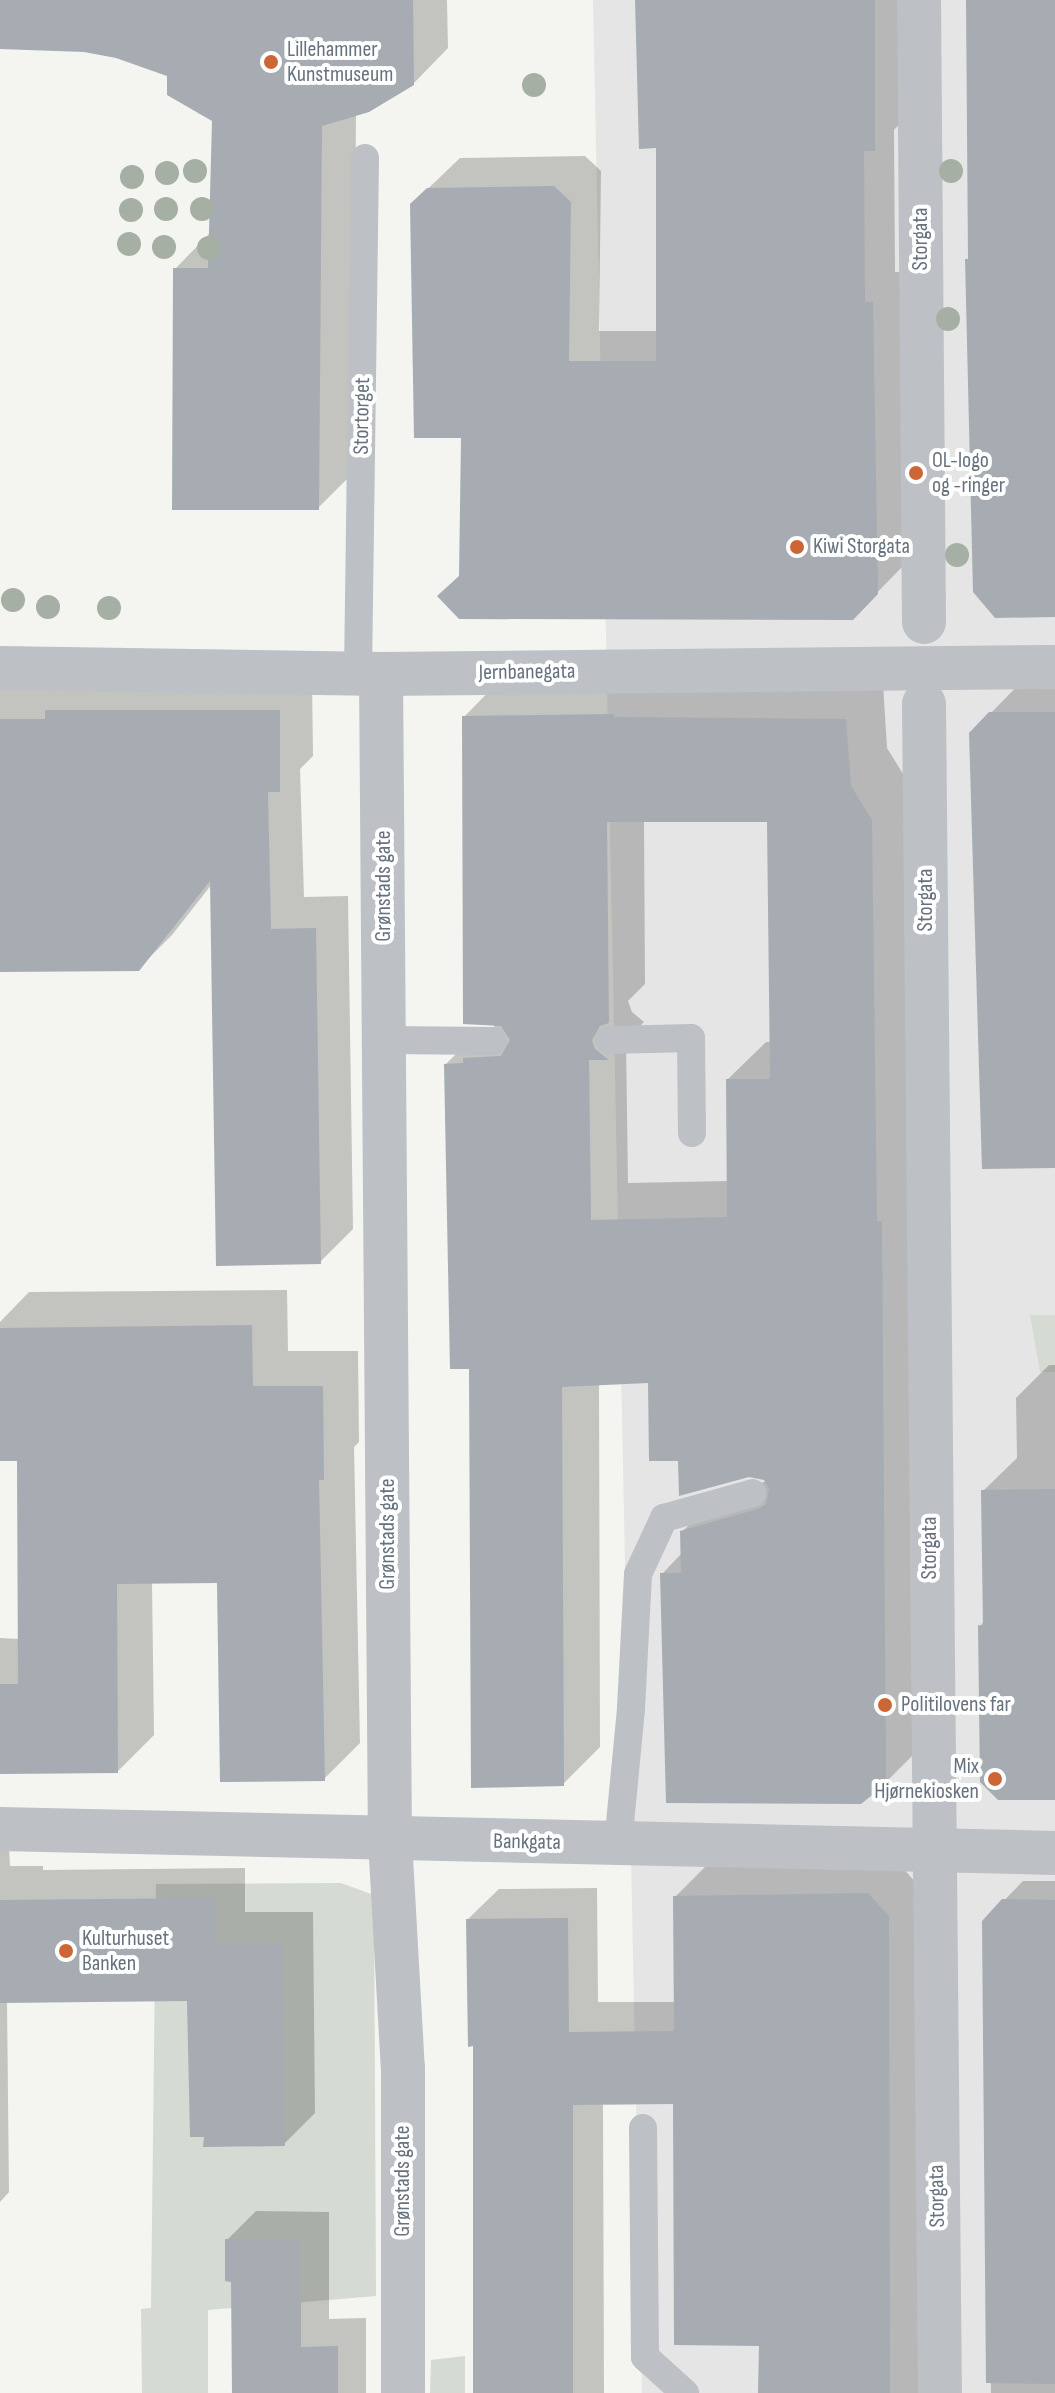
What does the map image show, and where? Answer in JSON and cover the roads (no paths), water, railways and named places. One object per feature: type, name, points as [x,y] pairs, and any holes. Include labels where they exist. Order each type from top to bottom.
[{"type":"street","name":"Storgata","points":[[919,0],[924,622]]},
{"type":"street","name":"Jernbanegata","points":[[0,668],[924,685],[1055,667]]},
{"type":"street","name":"Grønstads gate","points":[[370,674],[385,1040],[390,1839],[403,2068],[403,2393]]},
{"type":"street","name":"Storgata","points":[[924,685],[932,1852],[940,2393]]},
{"type":"street","name":"Bankgata","points":[[0,1829],[1055,1853]]},
{"type":"lane","name":"Stortorget","points":[[365,158],[370,674]]},
{"type":"lane","points":[[609,1040],[691,1038],[692,1133]]},
{"type":"lane","points":[[385,1040],[493,1041]]},
{"type":"lane","points":[[618,1844],[631,1708],[638,1574],[664,1518],[753,1493]]},
{"type":"lane","points":[[643,2128],[645,2357],[685,2393]]},
{"type":"place","name":"Lillehammer Kunstmuseum","points":[[271,62]]},
{"type":"place","name":"OL-logo og -ringer","points":[[916,473]]},
{"type":"place","name":"Kiwi Storgata","points":[[797,547]]},
{"type":"place","name":"Politilovens far","points":[[885,1705]]},
{"type":"place","name":"Mix Hjørnekiosken","points":[[995,1779]]},
{"type":"place","name":"Kulturhuset Banken","points":[[66,1951]]}]
